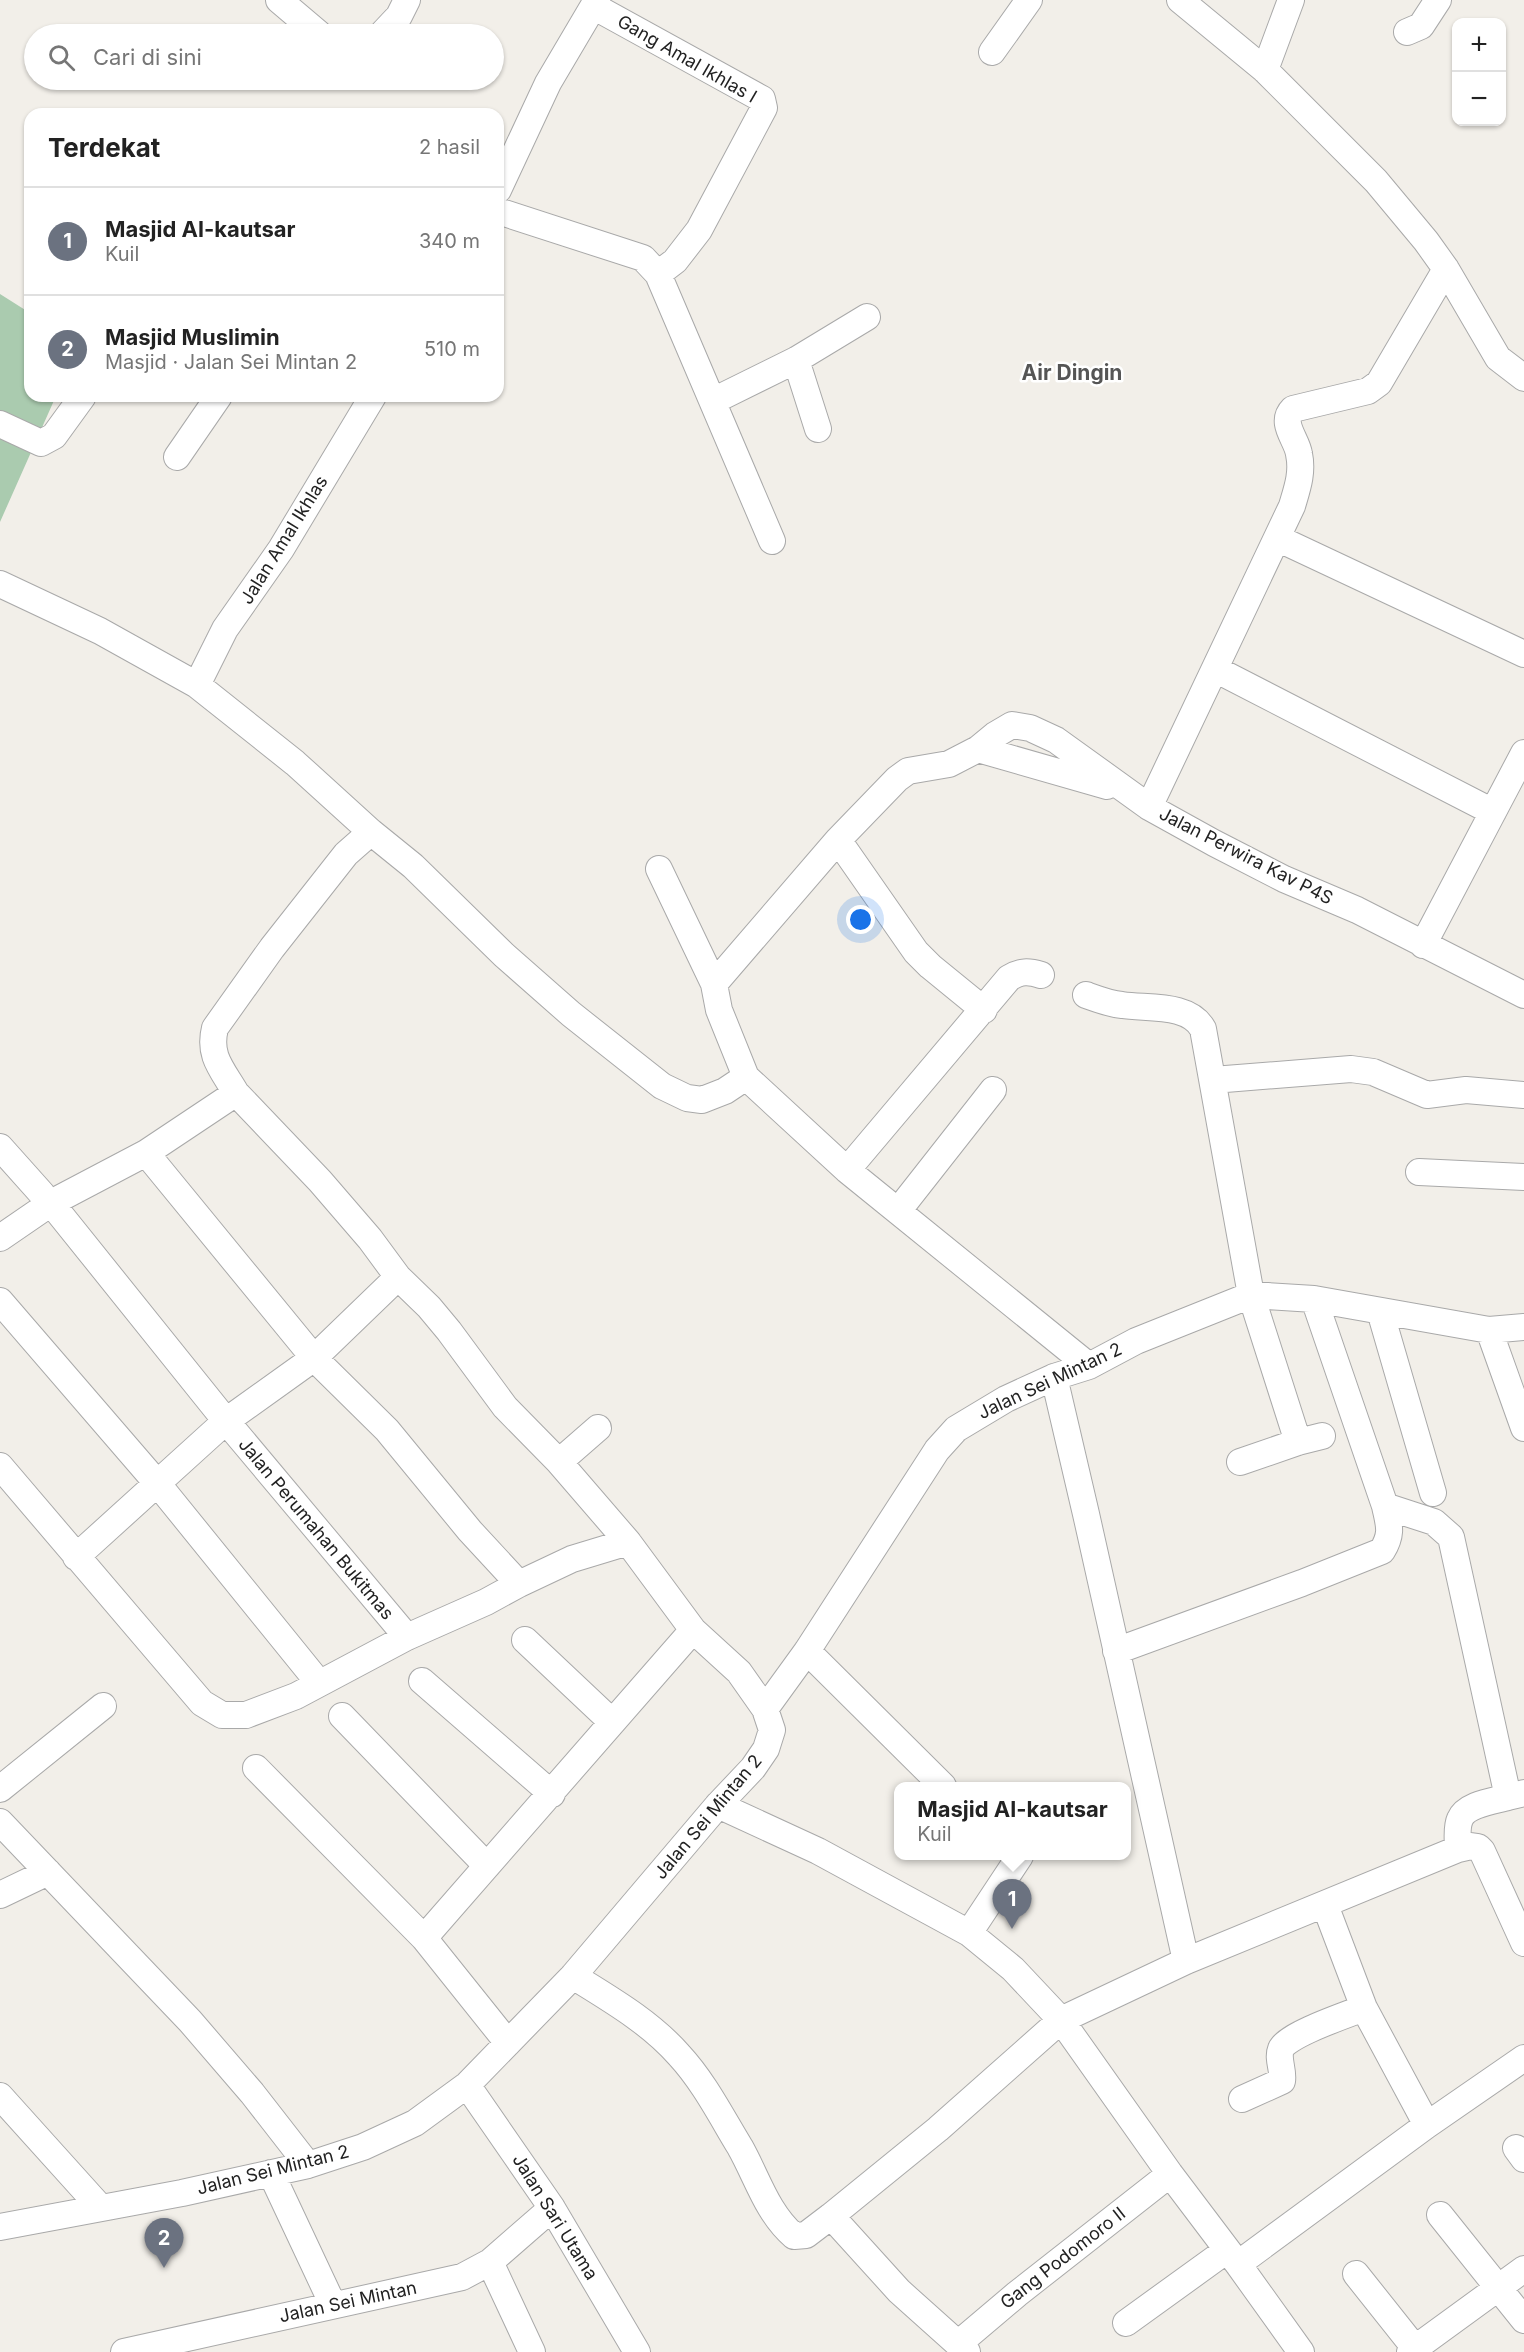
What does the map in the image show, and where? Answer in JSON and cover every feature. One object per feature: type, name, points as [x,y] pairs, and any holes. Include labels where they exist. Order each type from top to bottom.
[{"type":"street","points":[[279,0],[307,24]]},
{"type":"street","points":[[391,24],[399,16],[407,0]]},
{"type":"street","points":[[992,52],[1029,0]]},
{"type":"street","points":[[1180,0],[1265,70],[1376,181],[1446,269],[1498,358],[1524,378]]},
{"type":"street","points":[[1265,70],[1291,0]]},
{"type":"street","points":[[1407,32],[1421,26],[1438,0]]},
{"type":"street","points":[[504,177],[548,83],[596,3]]},
{"type":"street","name":"Gang Amal Ikhlas I","points":[[596,3],[762,99],[764,108],[699,231],[675,261],[658,274]]},
{"type":"street","points":[[504,213],[643,258],[658,274],[772,541]]},
{"type":"street","points":[[1149,807],[1292,506],[1301,478],[1299,453],[1287,422],[1288,414],[1293,409],[1368,391],[1379,383],[1446,269]]},
{"type":"street","points":[[713,401],[796,360],[867,317]]},
{"type":"street","points":[[796,360],[818,429]]},
{"type":"street","points":[[177,457],[215,402]]},
{"type":"street","name":"Jalan Amal Ikhlas","points":[[196,684],[225,629],[281,549],[366,402]]},
{"type":"street","points":[[0,424],[41,443],[54,436],[77,403]]},
{"type":"street","points":[[1277,538],[1524,654]]},
{"type":"street","points":[[0,584],[100,631],[196,684],[295,763],[371,832],[413,866],[504,955],[571,1014],[662,1086],[687,1098],[702,1100],[725,1091],[746,1077]]},
{"type":"street","points":[[1215,669],[1493,812]]},
{"type":"street","name":"Jalan Perwira Kav P4S","points":[[714,984],[838,840],[897,779],[908,771],[949,764],[978,749],[1012,725],[1030,728],[1056,740],[1149,807],[1284,879],[1357,910],[1524,995]]},
{"type":"street","points":[[978,749],[1126,792]]},
{"type":"street","points":[[1423,945],[1524,753]]},
{"type":"street","points":[[371,832],[346,854],[272,948],[215,1028],[211,1044],[214,1054],[236,1093],[320,1181],[370,1239],[398,1277],[429,1307],[505,1407],[559,1462],[628,1542],[693,1630],[739,1672],[765,1709]]},
{"type":"street","points":[[838,840],[916,952],[984,1010]]},
{"type":"street","points":[[659,869],[714,984],[719,1010],[746,1077],[847,1170],[1089,1366]]},
{"type":"street","points":[[847,1170],[1009,978],[1019,972],[1041,975]]},
{"type":"street","points":[[1086,995],[1119,1005],[1185,1012],[1198,1019],[1203,1029],[1251,1295],[1310,1439],[1240,1462]]},
{"type":"street","points":[[1213,1080],[1351,1069],[1373,1072],[1426,1095],[1466,1090],[1524,1095]]},
{"type":"street","points":[[898,1211],[993,1090]]},
{"type":"street","points":[[0,1238],[47,1199],[146,1153],[236,1093]]},
{"type":"street","name":"Jalan Perumahan Bukitmas","points":[[0,1147],[47,1199],[226,1421],[407,1637]]},
{"type":"street","points":[[146,1153],[314,1358],[387,1430],[470,1531],[519,1584]]},
{"type":"street","points":[[1419,1172],[1524,1177]]},
{"type":"street","name":"Jalan Perumahan Bukitmas","points":[[76,1557],[226,1421],[314,1358],[398,1277]]},
{"type":"street","name":"Jalan Sei Mintan 2","points":[[0,2227],[182,2193],[308,2165],[363,2147],[415,2122],[467,2085],[573,1976],[718,1805],[753,1768],[766,1749],[772,1730],[765,1709],[807,1652],[943,1443],[956,1429],[974,1417],[1054,1377],[1089,1366],[1136,1341],[1251,1295],[1314,1299],[1489,1330],[1524,1327]]},
{"type":"street","points":[[1116,1651],[1302,1583],[1382,1551],[1389,1539],[1385,1506],[1314,1299]]},
{"type":"street","points":[[0,1301],[157,1483],[319,1683]]},
{"type":"street","points":[[1380,1311],[1433,1493]]},
{"type":"street","points":[[1489,1330],[1524,1428]]},
{"type":"street","points":[[1054,1377],[1186,1961]]},
{"type":"street","points":[[559,1462],[598,1428]]},
{"type":"street","name":"Jalan Perumahan Bukitmas","points":[[0,1466],[202,1703],[222,1715],[246,1715],[296,1696],[407,1637],[486,1602],[572,1559],[628,1542]]},
{"type":"street","points":[[1385,1506],[1434,1522],[1451,1537],[1516,1795],[1471,1808],[1463,1815],[1459,1820],[1458,1849]]},
{"type":"street","points":[[424,1938],[693,1630]]},
{"type":"street","points":[[525,1640],[612,1722]]},
{"type":"street","points":[[807,1652],[939,1782]]},
{"type":"street","points":[[422,1681],[552,1794]]},
{"type":"street","points":[[0,1789],[103,1706]]},
{"type":"street","points":[[342,1716],[486,1866]]},
{"type":"street","points":[[255,1768],[424,1938],[508,2043]]},
{"type":"street","points":[[718,1805],[828,1856],[969,1933],[1013,1969],[1061,2020],[1170,2174],[1301,2352]]},
{"type":"street","points":[[0,1822],[190,2021],[252,2093],[308,2165]]},
{"type":"street","points":[[573,1976],[648,2025],[680,2055],[711,2098],[742,2151],[774,2215],[794,2236],[806,2235],[831,2216],[938,2129],[1061,2020],[1186,1961],[1458,1849],[1471,1846],[1478,1847],[1482,1851],[1524,1943]]},
{"type":"street","points":[[969,1933],[1017,1860]]},
{"type":"street","points":[[0,1895],[48,1872]]},
{"type":"street","points":[[1325,1905],[1364,2008],[1427,2124]]},
{"type":"street","points":[[1242,2099],[1282,2081],[1280,2053],[1284,2043],[1325,2022],[1364,2008]]},
{"type":"street","points":[[1126,2323],[1233,2257],[1524,2058]]},
{"type":"street","name":"Jalan Sari Utama","points":[[467,2085],[552,2208],[637,2352]]},
{"type":"street","points":[[0,2096],[100,2207]]},
{"type":"street","points":[[271,2173],[333,2305]]},
{"type":"street","name":"Gang Podomoro II","points":[[962,2348],[1017,2294],[1170,2174]]},
{"type":"street","name":"Jalan Sei Mintan","points":[[124,2352],[462,2277],[490,2262],[552,2208]]},
{"type":"street","points":[[1440,2215],[1524,2320]]},
{"type":"street","points":[[831,2216],[899,2290],[962,2348]]},
{"type":"street","points":[[490,2262],[532,2352]]},
{"type":"street","points":[[1356,2274],[1415,2351],[1524,2269]]},
{"type":"green space","points":[[0,294],[24,309],[24,402],[53,402],[0,522]]},
{"type":"place","name":"Masjid Al-kautsar","points":[[1012,1929]]},
{"type":"place","name":"Masjid Muslimin","points":[[164,2268]]},
{"type":"district","name":"Air Dingin","points":[[1072,373]]}]
